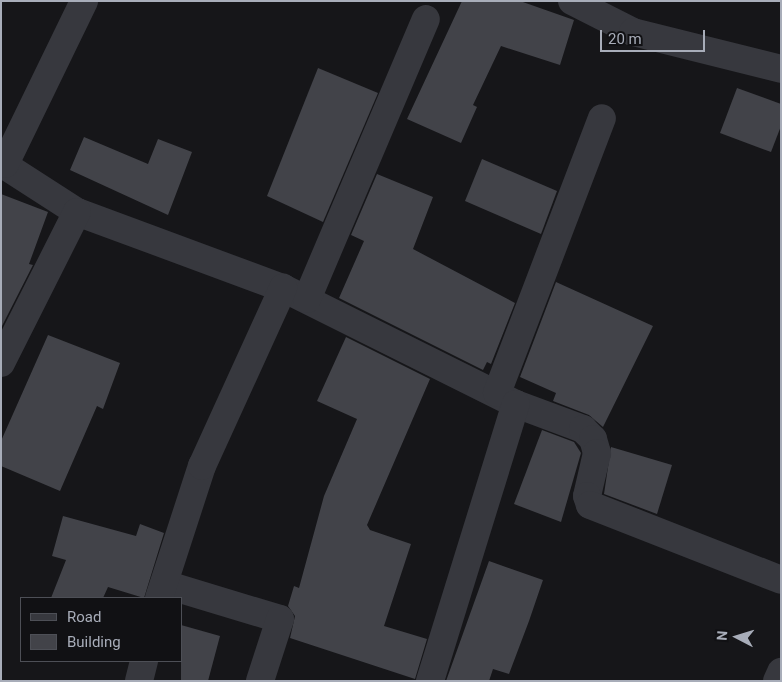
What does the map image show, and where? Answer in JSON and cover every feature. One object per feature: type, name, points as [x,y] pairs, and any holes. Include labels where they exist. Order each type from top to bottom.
[{"type":"street","points":[[84,1],[3,164],[77,212],[295,294],[507,399],[583,429],[593,439],[596,453],[587,496],[590,505],[781,580]]},
{"type":"street","points":[[572,1],[633,32],[781,69]]},
{"type":"street","points":[[260,681],[280,619],[161,591],[202,466],[295,294],[426,19]]},
{"type":"street","points":[[430,681],[507,399],[602,118]]},
{"type":"street","points":[[1,363],[77,212]]},
{"type":"street","points":[[139,681],[144,662]]},
{"type":"street","points":[[777,681],[781,672]]},
{"type":"building","points":[[462,1],[520,1],[574,20],[560,65],[501,46],[473,105],[477,107],[461,143],[407,119]]},
{"type":"building","points":[[318,68],[378,93],[323,222],[267,196]]},
{"type":"building","points":[[737,88],[781,104],[781,126],[771,152],[720,133]]},
{"type":"building","points":[[84,137],[148,164],[158,139],[192,152],[168,215],[70,170]]},
{"type":"building","points":[[482,159],[557,191],[541,234],[465,201]]},
{"type":"building","points":[[377,174],[433,197],[413,249],[515,303],[491,364],[487,362],[483,370],[339,298],[364,241],[351,235]]},
{"type":"building","points":[[1,194],[48,212],[29,264],[33,265],[1,328]]},
{"type":"building","points":[[556,282],[653,326],[603,427],[589,415],[553,401],[556,393],[520,377]]},
{"type":"building","points":[[48,335],[120,363],[103,409],[97,406],[60,491],[1,466],[1,441]]},
{"type":"building","points":[[346,337],[430,379],[367,525],[370,530],[411,544],[384,626],[427,639],[415,679],[290,638],[295,616],[288,606],[294,586],[299,588],[324,496],[357,419],[317,401]]},
{"type":"building","points":[[542,430],[574,442],[581,453],[561,522],[514,504]]},
{"type":"building","points":[[611,447],[672,465],[657,514],[604,494]]},
{"type":"building","points":[[63,516],[136,536],[140,524],[164,533],[144,597],[108,587],[103,597],[51,597],[66,560],[52,556]]},
{"type":"building","points":[[489,561],[543,580],[529,621],[509,674],[493,669],[489,681],[446,681]]},
{"type":"building","points":[[182,625],[220,636],[208,681],[181,681]]}]
